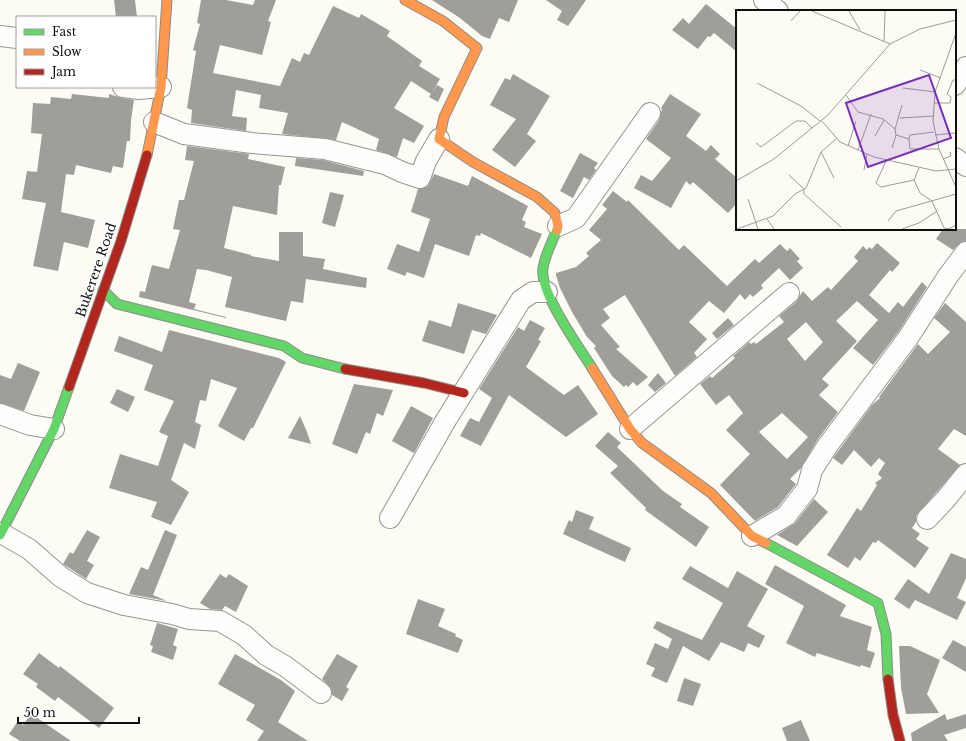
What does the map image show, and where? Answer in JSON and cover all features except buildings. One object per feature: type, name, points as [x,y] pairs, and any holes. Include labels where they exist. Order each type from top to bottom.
[{"type":"street","name":"Bukerere Road","points":[[1,534],[54,429],[121,241],[146,162],[161,86],[167,0]]},
{"type":"street","points":[[154,122],[184,134],[259,144],[325,149],[385,164],[420,178],[426,161],[439,139],[444,117],[477,48],[464,36],[416,4],[406,0]]},
{"type":"street","points":[[764,0],[777,10]]},
{"type":"street","points":[[0,36],[16,38]]},
{"type":"street","points":[[956,83],[966,66]]},
{"type":"street","points":[[156,87],[161,86]]},
{"type":"street","points":[[131,88],[146,88]]},
{"type":"street","points":[[558,226],[576,218],[650,113]]},
{"type":"street","points":[[439,139],[473,162],[537,197],[555,213],[558,226],[543,268],[544,284],[547,292],[630,429],[642,443],[711,493],[752,536],[878,603],[883,615],[887,646],[889,689],[895,729],[900,741]]},
{"type":"street","points":[[956,159],[966,166]]},
{"type":"street","points":[[752,536],[786,516],[807,489],[812,470],[828,445],[908,338],[948,276],[966,252]]},
{"type":"street","points":[[103,290],[117,304],[284,346],[300,357],[307,359],[329,365],[464,392]]},
{"type":"street","points":[[390,518],[464,392],[522,300],[533,292],[547,292]]},
{"type":"street","points":[[630,429],[789,293]]},
{"type":"street","points":[[0,414],[30,425],[54,429]]},
{"type":"street","points":[[927,519],[966,474]]},
{"type":"street","points":[[1,534],[29,549],[61,577],[87,593],[124,605],[172,614],[189,619],[220,621],[244,634],[266,655],[285,666],[321,692]]},
{"type":"traffic: fast","points":[[557,230],[545,258],[543,278],[553,305],[592,368]]},
{"type":"traffic: fast","points":[[103,290],[117,304],[284,346],[302,358],[345,369]]},
{"type":"traffic: fast","points":[[0,535],[54,429],[69,387]]},
{"type":"traffic: fast","points":[[766,543],[878,603],[886,634],[888,679]]},
{"type":"traffic: slow","points":[[147,155],[161,87],[167,0]]},
{"type":"traffic: slow","points":[[405,0],[443,21],[477,48],[444,117],[439,139],[473,162],[537,197],[555,213],[558,226],[557,230]]},
{"type":"traffic: slow","points":[[592,368],[630,429],[642,443],[711,493],[752,536],[766,543]]},
{"type":"traffic: jam","points":[[69,387],[121,241],[147,155]]},
{"type":"traffic: jam","points":[[345,369],[424,383],[464,393]]},
{"type":"traffic: jam","points":[[888,679],[893,715],[900,741]]}]
